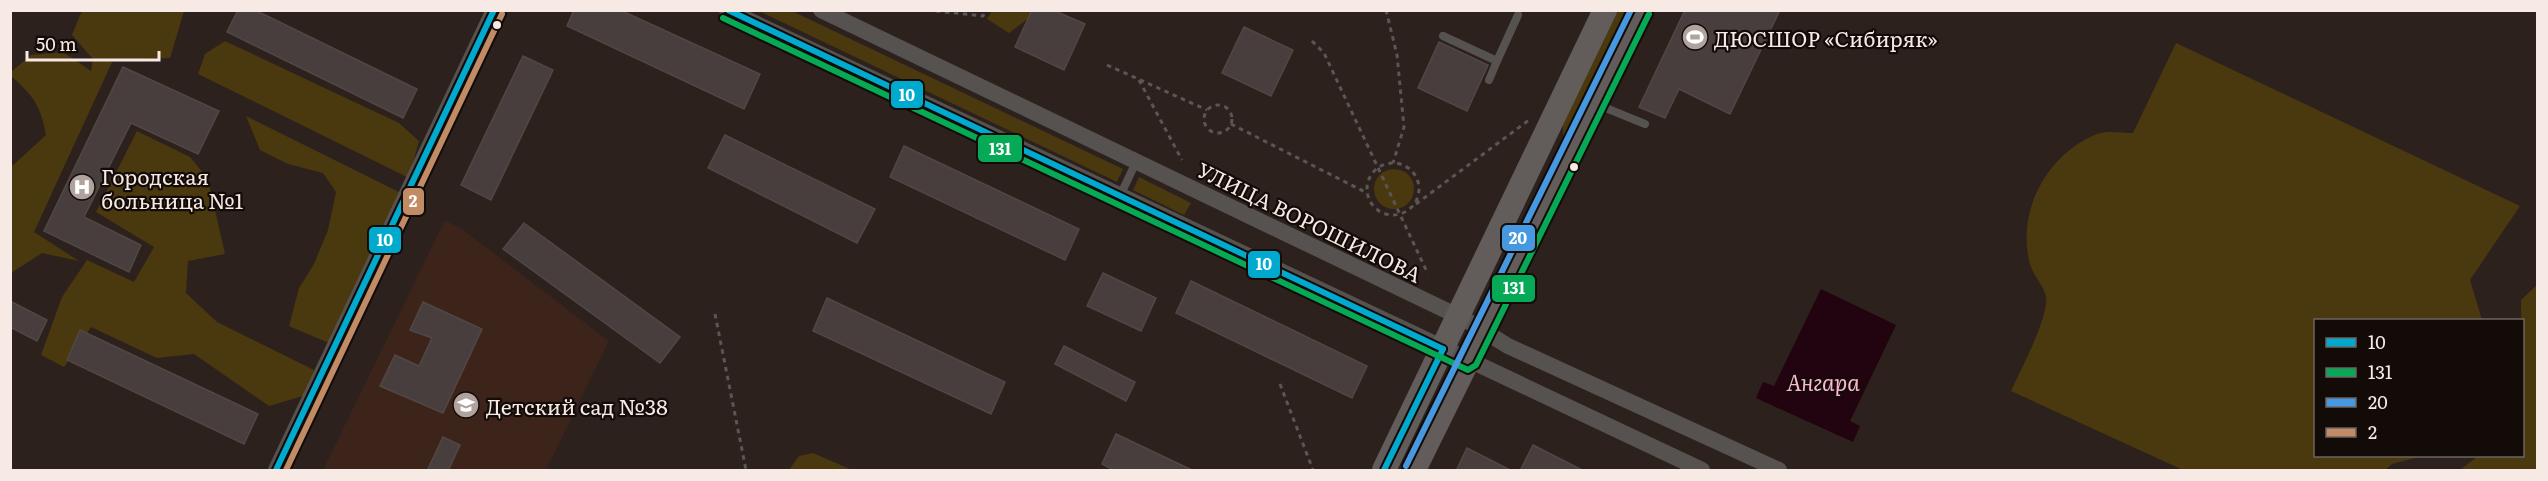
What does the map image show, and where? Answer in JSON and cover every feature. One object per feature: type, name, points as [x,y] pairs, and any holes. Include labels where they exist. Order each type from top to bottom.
[{"type":"main road","points":[[1384,471],[1605,10]]},
{"type":"main road","points":[[1414,471],[1641,10]]},
{"type":"street","points":[[276,471],[494,10]]},
{"type":"street","points":[[727,10],[1468,361],[1544,394],[1702,471]]},
{"type":"street","name":"УЛИЦА ВОРОШИЛОВА","points":[[821,10],[1484,329],[1508,346],[1779,471]]},
{"type":"lane","points":[[1489,80],[1518,15]]},
{"type":"lane","points":[[1443,36],[1497,61]]},
{"type":"lane","points":[[1596,104],[1645,124]]},
{"type":"lane","points":[[1120,196],[1136,162]]},
{"type":"path","points":[[927,10],[984,16],[986,10]]},
{"type":"path","points":[[1386,10],[1397,55],[1404,127],[1393,163]]},
{"type":"path","points":[[1312,41],[1324,53],[1428,274]]},
{"type":"path","points":[[1107,65],[1207,110]]},
{"type":"path","points":[[1138,79],[1182,160]]},
{"type":"path","points":[[1214,105],[1223,106],[1230,111],[1231,124],[1220,132],[1211,130],[1204,119],[1207,110],[1214,105]]},
{"type":"path","points":[[1231,124],[1367,193],[1375,207],[1381,212],[1400,214],[1533,117]]},
{"type":"path","points":[[1367,193],[1371,176],[1378,168],[1393,163],[1410,168],[1419,183],[1419,192],[1412,207]]},
{"type":"path","points":[[714,314],[746,471]]},
{"type":"path","points":[[1280,384],[1313,471]]},
{"type":"shaded area","points":[[86,11],[184,11],[170,58],[113,60],[34,232],[79,261],[42,253],[11,273],[11,167],[46,135],[39,109],[25,89],[11,76],[11,72],[31,55],[63,52],[91,71],[93,59],[72,35],[81,13]]},
{"type":"shaded area","points":[[759,11],[792,11],[1123,169],[1117,182]]},
{"type":"shaded area","points":[[992,11],[1038,11],[1009,33],[987,19]]},
{"type":"shaded area","points":[[1615,11],[1629,11],[1563,143],[1563,121]]},
{"type":"shaded area","points":[[225,41],[399,123],[419,141],[409,178],[198,74],[205,54]]},
{"type":"shaded area","points":[[2176,43],[2520,206],[2470,280],[2482,319],[2314,319],[2314,457],[2419,457],[2392,464],[2385,470],[2183,470],[2011,391],[2039,330],[2046,306],[2045,293],[2031,268],[2027,244],[2032,205],[2039,187],[2063,155],[2079,143],[2101,133],[2133,133]]},
{"type":"shaded area","points":[[246,116],[403,194],[331,344],[289,326],[299,288],[314,264],[328,230],[336,192],[323,173],[288,164],[260,150]]},
{"type":"shaded area","points":[[137,131],[190,157],[208,179],[225,254],[188,261],[186,293],[217,322],[314,370],[306,395],[269,406],[194,354],[157,358],[91,327],[64,367],[41,355],[62,297],[87,260],[134,282],[154,247],[96,212]]},
{"type":"shaded area","points":[[1394,169],[1402,170],[1408,175],[1413,181],[1413,197],[1408,203],[1402,208],[1394,209],[1386,208],[1380,203],[1375,197],[1374,189],[1375,181],[1380,175],[1386,170]]},
{"type":"shaded area","points":[[1139,177],[1191,203],[1184,215],[1133,190]]},
{"type":"shaded area","name":"Детский сад №38","points":[[445,220],[463,230],[609,341],[546,470],[323,470]]},
{"type":"shaded area","points":[[2537,285],[2537,470],[2460,470],[2477,457],[2524,457],[2524,319],[2521,319],[2521,300]]},
{"type":"shaded area","points":[[813,453],[852,470],[789,470],[799,456]]},
{"type":"water","name":"Ангара","points":[[1821,289],[1896,325],[1850,421],[1860,426],[1853,442],[1756,398],[1763,382],[1774,386]]},
{"type":"building","points":[[238,10],[255,10],[417,89],[403,118],[227,32]]},
{"type":"building","points":[[574,10],[620,10],[760,74],[744,109],[567,26]]},
{"type":"building","points":[[1032,10],[1053,10],[1085,24],[1064,70],[1015,47]]},
{"type":"building","points":[[1685,10],[1780,10],[1730,114],[1679,89],[1665,118],[1639,107]]},
{"type":"building","points":[[1244,27],[1293,50],[1271,96],[1222,73]]},
{"type":"building","points":[[1439,42],[1488,65],[1467,111],[1418,88]]},
{"type":"building","points":[[523,56],[553,70],[491,200],[461,185]]},
{"type":"building","name":"Городская больница №1","points":[[123,67],[219,111],[198,154],[131,123],[84,217],[141,245],[129,272],[44,231]]},
{"type":"building","points":[[725,135],[875,209],[857,243],[708,168]]},
{"type":"building","points":[[904,146],[1079,229],[1065,260],[890,177]]},
{"type":"building","points":[[524,223],[680,337],[660,363],[503,249]]},
{"type":"building","points":[[1103,273],[1156,298],[1141,331],[1087,306]]},
{"type":"building","points":[[1191,281],[1367,366],[1352,398],[1176,313]]},
{"type":"building","points":[[827,298],[1005,382],[991,414],[813,331]]},
{"type":"building","points":[[10,301],[47,320],[37,341],[10,327]]},
{"type":"building","points":[[423,302],[482,329],[443,413],[380,386],[395,355],[419,366],[432,338],[410,330]]},
{"type":"building","points":[[80,330],[258,414],[244,444],[67,360]]},
{"type":"building","points":[[1064,346],[1135,382],[1126,401],[1055,364]]},
{"type":"building","points":[[1116,434],[1194,471],[1115,471],[1102,464]]},
{"type":"building","points":[[443,437],[460,445],[448,471],[427,471]]},
{"type":"building","points":[[1533,445],[1584,471],[1520,471]]},
{"type":"building","points":[[1467,448],[1512,471],[1456,471]]},
{"type":"transit line","name":"10","points":[[276,470],[494,10]]},
{"type":"transit line","name":"10","points":[[728,10],[1443,349]]},
{"type":"transit line","name":"20","points":[[1406,466],[1631,10]]},
{"type":"transit line","name":"2","points":[[286,470],[502,14]]},
{"type":"transit line","name":"131","points":[[723,18],[1468,370],[1476,365],[1649,14]]},
{"type":"transit line","name":"10","points":[[1384,470],[1443,349]]},
{"type":"place","name":"ДЮСШОР «Сибиряк»","points":[[1695,37]]},
{"type":"place","name":"Городская больница №1","points":[[82,187]]},
{"type":"place","name":"Детский сад №38","points":[[466,405]]}]
